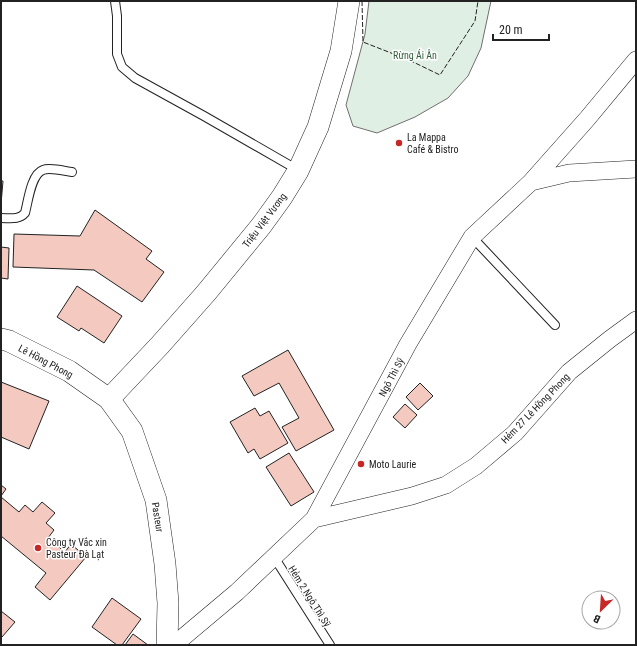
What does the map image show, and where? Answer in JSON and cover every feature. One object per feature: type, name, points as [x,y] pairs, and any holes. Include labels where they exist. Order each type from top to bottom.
[{"type":"street","name":"Triệu Việt Vương","points":[[109,399],[160,345],[216,281],[262,226],[282,197],[298,170],[321,120],[341,51],[349,1]]},
{"type":"street","name":"Ngô Thì Sỹ","points":[[174,645],[237,592],[314,519],[408,344],[472,237],[531,182],[588,119],[636,60]]},
{"type":"street","points":[[531,182],[569,174],[636,169]]},
{"type":"street","name":"Hẻm 27 Lê Hồng Phong","points":[[314,519],[412,496],[446,485],[476,466],[515,433],[569,372],[636,320]]},
{"type":"street","name":"Lê Hồng Phong","points":[[1,339],[9,341],[69,371],[109,399]]},
{"type":"street","name":"Pasteur","points":[[109,399],[132,431],[156,500],[165,564],[168,603],[167,645]]},
{"type":"lane","points":[[115,1],[117,16],[117,54],[122,67],[140,81],[298,170]]},
{"type":"lane","points":[[1,218],[15,219],[22,217],[25,213],[34,177],[42,170],[72,172]]},
{"type":"lane","points":[[472,237],[555,325]]},
{"type":"lane","name":"Hẻm 2 Ngô Thì Sỹ","points":[[274,557],[330,645]]},
{"type":"green space","name":"Rừng Ái Ân","points":[[369,1],[491,1],[481,48],[468,76],[448,98],[415,117],[377,133],[353,126],[346,105],[365,34]]},
{"type":"building","points":[[1,181],[3,181],[1,204]]},
{"type":"building","points":[[95,210],[152,251],[146,259],[164,272],[142,302],[94,270],[13,267],[14,234],[80,236]]},
{"type":"building","points":[[1,247],[9,248],[8,279],[1,278]]},
{"type":"building","points":[[77,286],[122,316],[104,343],[81,328],[79,331],[57,317]]},
{"type":"building","points":[[288,350],[334,430],[296,451],[282,427],[299,418],[279,383],[254,396],[242,376]]},
{"type":"building","points":[[1,382],[49,401],[29,449],[1,437]]},
{"type":"building","points":[[420,383],[433,396],[418,410],[406,397]]},
{"type":"building","points":[[405,404],[417,415],[405,428],[393,417]]},
{"type":"building","points":[[255,408],[260,416],[269,411],[288,443],[260,459],[254,449],[248,453],[230,422]]},
{"type":"building","points":[[289,453],[314,492],[291,506],[266,467]]},
{"type":"building","points":[[1,485],[6,489],[1,496]]},
{"type":"building","name":"Công ty Vắc xin Pasteur Đà Lạt","points":[[1,497],[19,512],[25,505],[33,512],[42,502],[55,513],[46,523],[54,530],[48,538],[65,552],[71,544],[86,557],[50,600],[35,587],[46,573],[1,536]]},
{"type":"building","points":[[112,598],[141,619],[122,645],[117,645],[92,627]]},
{"type":"building","points":[[1,611],[15,622],[2,637],[1,637]]},
{"type":"building","points":[[133,634],[148,645],[125,645]]},
{"type":"fence","points":[[362,1],[363,42],[409,60],[440,75],[475,21],[478,1]]},
{"type":"place","name":"La Mappa Café & Bistro","points":[[399,143]]},
{"type":"place","name":"Moto Laurie","points":[[361,464]]},
{"type":"place","name":"Công ty Vắc xin Pasteur Đà Lạt","points":[[38,548]]}]
